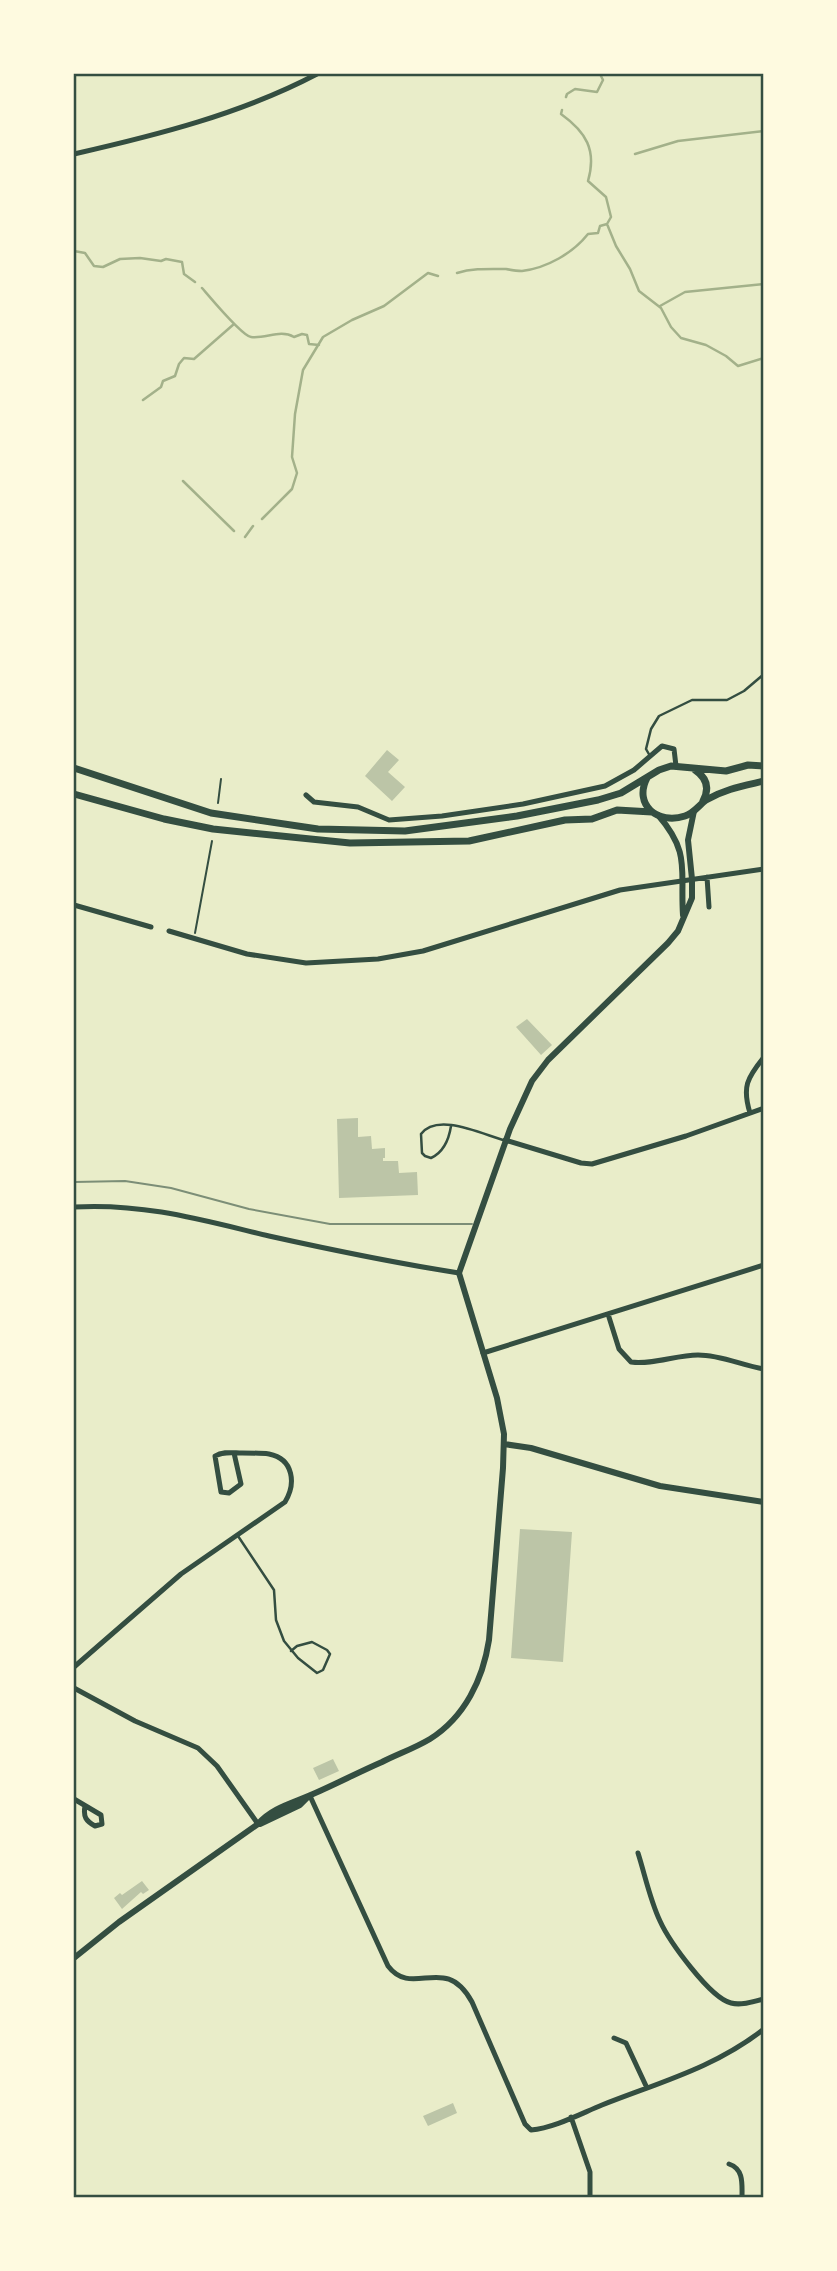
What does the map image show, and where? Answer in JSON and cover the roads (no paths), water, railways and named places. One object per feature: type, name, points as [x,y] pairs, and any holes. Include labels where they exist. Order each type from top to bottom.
[{"type":"main road","points":[[74,768],[211,813],[318,829],[405,831],[480,822],[574,805],[621,793],[659,770],[676,766],[726,771],[748,765],[764,766]]},
{"type":"main road","points":[[694,769],[703,777],[706,785],[707,792],[703,802]]},
{"type":"main road","points":[[648,778],[643,797],[646,805],[655,813]]},
{"type":"main road","points":[[74,794],[164,819],[213,829],[351,843],[469,841],[565,820],[592,819],[617,810],[678,817],[694,811],[703,802],[731,788],[764,781]]},
{"type":"street","points":[[74,154],[225,114],[317,74]]},
{"type":"street","points":[[306,795],[314,802],[358,807],[389,820],[442,816],[523,804],[594,789],[615,782],[634,770],[662,746],[674,748],[676,766]]},
{"type":"street","points":[[74,1958],[258,1824],[265,1816],[430,1739],[455,1717],[472,1693],[483,1669],[489,1640],[504,1444],[501,1413],[459,1273],[505,1140],[538,1072],[678,931],[692,898],[688,840],[694,811]]},
{"type":"street","points":[[655,813],[674,835],[680,848],[684,880],[684,917]]},
{"type":"street","points":[[169,931],[248,954],[306,963],[378,959],[423,951],[620,890],[764,869]]},
{"type":"street","points":[[707,877],[709,907]]},
{"type":"street","points":[[74,905],[151,927]]},
{"type":"street","points":[[750,1114],[746,1101],[746,1085],[764,1057]]},
{"type":"street","points":[[505,1140],[592,1164],[686,1136],[764,1108]]},
{"type":"street","points":[[74,1207],[108,1206],[157,1210],[375,1259],[459,1273]]},
{"type":"street","points":[[483,1353],[764,1265]]},
{"type":"street","points":[[608,1314],[619,1349],[631,1362],[706,1355],[764,1369]]},
{"type":"street","points":[[504,1444],[531,1448],[660,1486],[764,1502]]},
{"type":"street","points":[[74,1667],[181,1574],[282,1506],[290,1494],[290,1470],[281,1458],[267,1454],[234,1453],[220,1453],[214,1457],[220,1489],[224,1493],[231,1492],[241,1484],[234,1453]]},
{"type":"street","points":[[74,1688],[135,1721],[198,1748],[217,1766],[258,1824]]},
{"type":"street","points":[[310,1796],[382,1954],[392,1970],[411,1979],[447,1978],[463,1987],[529,2129],[571,2117],[699,2069],[726,2056],[764,2029]]},
{"type":"street","points":[[74,1799],[85,1806]]},
{"type":"street","points":[[638,1853],[660,1922],[693,1970],[710,1989],[732,2004],[747,2004],[764,1999]]},
{"type":"street","points":[[614,2038],[626,2043],[647,2088]]},
{"type":"street","points":[[571,2117],[588,2163],[590,2197]]},
{"type":"street","points":[[729,2164],[739,2172],[742,2197]]},
{"type":"lane","points":[[650,756],[646,750],[647,743],[659,716],[694,700],[727,700],[744,691],[764,674]]},
{"type":"lane","points":[[451,1126],[440,1153],[431,1158],[425,1156],[421,1134],[435,1124],[451,1126],[505,1140]]},
{"type":"lane","points":[[237,1535],[274,1590],[279,1630],[291,1651],[317,1673],[323,1670],[330,1654],[312,1642],[302,1643],[291,1651]]},
{"type":"waterway","points":[[566,97],[575,89],[597,92],[603,80],[600,74]]},
{"type":"waterway","points":[[457,273],[481,269],[522,271],[541,267],[567,253],[588,234],[598,233],[600,226],[607,224],[611,217],[606,197],[588,181],[591,160],[587,143],[577,128],[561,114],[562,110]]},
{"type":"waterway","points":[[635,154],[678,141],[764,131]]},
{"type":"waterway","points":[[607,224],[639,291],[661,308],[671,327],[681,338],[706,345],[738,366],[764,358]]},
{"type":"waterway","points":[[74,251],[85,253],[94,266],[103,267],[120,259],[166,259],[182,262],[184,274],[195,282]]},
{"type":"waterway","points":[[262,519],[292,489],[297,473],[292,457],[295,414],[303,370],[323,337],[384,306],[428,273],[438,276]]},
{"type":"waterway","points":[[660,306],[685,292],[764,284]]},
{"type":"waterway","points":[[202,288],[233,323],[251,337],[278,334],[294,337],[302,334],[307,335],[309,344],[319,345]]},
{"type":"waterway","points":[[143,400],[161,387],[163,381],[175,376],[184,358],[194,359],[234,324]]},
{"type":"waterway","points":[[183,481],[234,531]]},
{"type":"waterway","points":[[245,537],[253,526]]},
{"type":"tram line","points":[[74,1182],[125,1181],[171,1188],[249,1209],[330,1224],[472,1224]]}]
